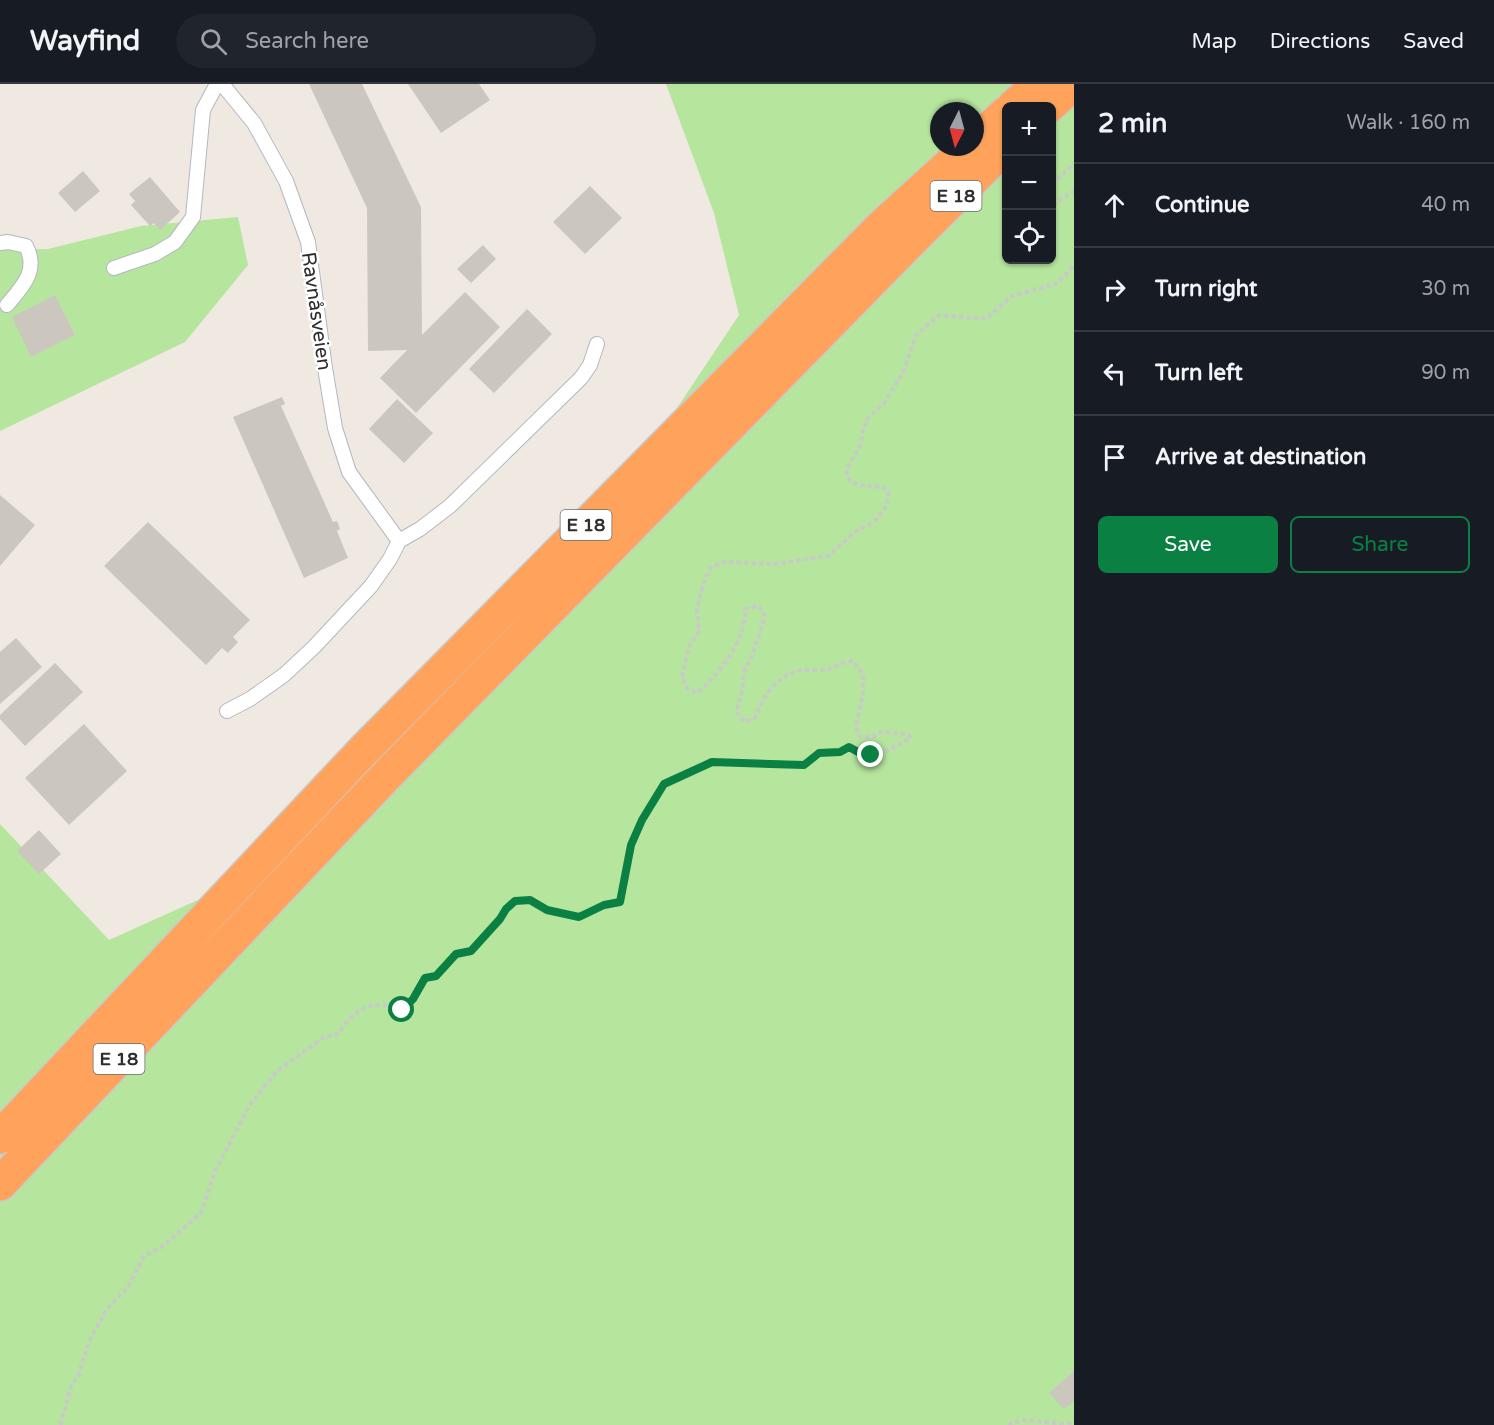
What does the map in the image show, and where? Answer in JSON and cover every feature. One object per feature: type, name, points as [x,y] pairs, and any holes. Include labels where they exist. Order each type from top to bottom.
[{"type":"highway","points":[[1019,102],[1039,84]]},
{"type":"highway","points":[[1053,102],[1073,84]]},
{"type":"highway","points":[[984,134],[1002,117]]},
{"type":"highway","name":"E 18","points":[[0,1184],[394,768],[1002,150]]},
{"type":"highway","name":"E 18","points":[[0,1137],[362,752],[881,227],[959,156]]},
{"type":"lane","points":[[114,268],[155,254],[174,242],[193,217],[203,110],[217,84]]},
{"type":"lane","name":"Ravnåsveien","points":[[222,84],[254,123],[286,181],[308,242],[335,428],[349,472],[399,541]]},
{"type":"lane","points":[[0,243],[26,246],[31,254],[31,273],[7,305]]},
{"type":"lane","points":[[227,711],[250,699],[284,675],[314,647],[371,586],[399,541],[420,529],[450,506],[581,378],[591,365],[597,344]]},
{"type":"path","points":[[1056,181],[1074,163]]},
{"type":"path","points":[[1056,202],[1074,191]]},
{"type":"path","points":[[60,1425],[72,1383],[78,1377],[88,1344],[106,1310],[128,1287],[144,1256],[162,1247],[201,1213],[215,1171],[231,1138],[249,1106],[276,1072],[324,1037],[338,1034],[345,1023],[356,1013],[376,1003],[402,1010],[413,999],[425,978],[436,976],[456,954],[471,951],[515,901],[530,900],[547,910],[579,917],[604,905],[620,902],[631,845],[642,820],[664,784],[712,762],[804,765],[819,753],[840,752],[849,747],[860,753],[871,755],[891,750],[911,738],[908,734],[880,732],[873,737],[860,736],[856,726],[863,694],[863,675],[853,661],[845,661],[828,670],[802,670],[778,679],[763,698],[755,718],[745,722],[736,712],[744,672],[753,654],[765,616],[759,606],[745,609],[746,615],[737,642],[711,681],[696,693],[687,688],[682,677],[689,646],[699,633],[697,609],[703,585],[711,567],[724,562],[774,564],[828,556],[855,532],[874,522],[887,505],[889,494],[883,487],[858,485],[850,480],[846,471],[860,446],[866,420],[884,403],[903,373],[916,335],[939,315],[986,319],[1012,296],[1058,284],[1074,265]]},
{"type":"path","points":[[1008,1425],[1022,1420],[1069,1424],[1074,1420]]},
{"type":"green space","points":[[666,84],[1074,84],[1074,1425],[0,1425],[0,824],[109,940],[229,886],[655,441],[739,315],[714,213]]},
{"type":"green space","points":[[238,217],[248,265],[185,342],[0,431],[0,250],[48,249],[141,226]]},
{"type":"building","points":[[309,84],[362,84],[421,207],[422,335],[465,292],[500,327],[416,413],[380,378],[407,350],[368,351],[367,208]]},
{"type":"building","points":[[408,84],[479,84],[490,100],[441,133]]},
{"type":"building","points":[[83,171],[100,191],[75,212],[58,193]]},
{"type":"building","points":[[150,177],[180,212],[160,230],[154,223],[150,226],[131,205],[135,201],[129,194]]},
{"type":"building","points":[[590,186],[622,218],[585,254],[553,222]]},
{"type":"building","points":[[483,245],[496,259],[471,283],[457,269]]},
{"type":"building","points":[[55,295],[75,335],[31,357],[12,317]]},
{"type":"building","points":[[527,309],[552,334],[494,393],[469,369]]},
{"type":"building","points":[[282,397],[285,404],[281,406],[333,522],[337,521],[340,529],[337,531],[348,558],[304,578],[233,417]]},
{"type":"building","points":[[397,399],[433,433],[404,463],[369,429]]},
{"type":"building","points":[[0,495],[35,525],[0,566]]},
{"type":"building","points":[[148,522],[250,620],[233,637],[238,642],[228,653],[222,648],[206,665],[104,566]]},
{"type":"building","points":[[16,638],[42,667],[0,704],[0,652]]},
{"type":"building","points":[[55,663],[83,692],[25,746],[0,719],[0,715]]},
{"type":"building","points":[[84,724],[127,771],[69,825],[25,778]]},
{"type":"building","points":[[39,830],[61,854],[39,874],[17,851]]},
{"type":"building","points":[[1074,1371],[1074,1401],[1064,1409],[1049,1393]]},
{"type":"route","points":[[402,1010],[413,999],[425,978],[436,976],[456,954],[471,951],[515,901],[530,900],[547,910],[579,917],[604,905],[620,902],[631,845],[642,820],[664,784],[712,762],[804,765],[819,753],[831,754],[849,747],[860,753],[871,755]]}]
